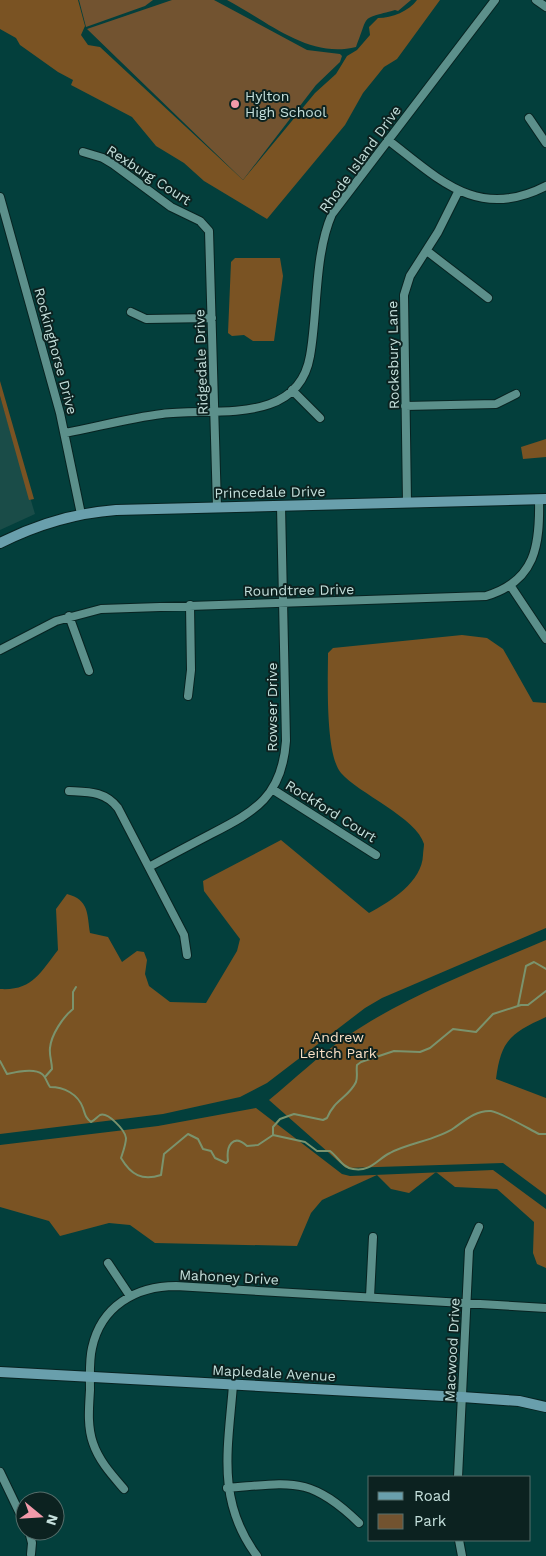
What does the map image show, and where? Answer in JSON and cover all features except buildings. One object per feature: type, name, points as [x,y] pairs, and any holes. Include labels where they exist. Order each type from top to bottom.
[{"type":"street","name":"Rhode Island Drive","points":[[65,433],[162,414],[246,411],[262,408],[292,390],[303,375],[310,358],[321,249],[332,214],[495,0]]},
{"type":"street","points":[[536,0],[546,7]]},
{"type":"street","points":[[529,118],[546,144]]},
{"type":"street","points":[[388,140],[458,192],[480,198],[500,200],[523,196],[546,186]]},
{"type":"street","name":"Rexburg Court","points":[[83,152],[108,161],[171,207],[200,221]]},
{"type":"street","name":"Rocksbury Lane","points":[[407,502],[404,295],[410,276],[427,251],[458,192]]},
{"type":"street","name":"Rockinghorse Drive","points":[[0,197],[65,433],[81,514]]},
{"type":"street","name":"Ridgedale Drive","points":[[200,221],[207,228],[210,237],[217,507]]},
{"type":"street","points":[[427,251],[488,298]]},
{"type":"street","points":[[132,312],[142,318],[151,319],[212,318]]},
{"type":"street","points":[[292,390],[320,418]]},
{"type":"street","points":[[406,406],[496,404],[516,394]]},
{"type":"street","name":"Princedale Drive","points":[[0,543],[40,525],[81,514],[116,510],[542,499]]},
{"type":"street","name":"Roundtree Drive","points":[[0,650],[69,616],[100,609],[283,602],[475,598],[496,593],[522,575],[535,553],[539,537],[542,499]]},
{"type":"street","name":"Rowser Drive","points":[[149,867],[246,816],[264,800],[272,789],[283,765],[286,741],[281,506]]},
{"type":"street","points":[[510,585],[546,640]]},
{"type":"street","points":[[188,696],[191,670],[190,605]]},
{"type":"street","points":[[69,616],[89,671]]},
{"type":"street","name":"Rockford Court","points":[[272,789],[376,854]]},
{"type":"street","points":[[69,791],[95,792],[115,803],[184,935],[187,955]]},
{"type":"street","name":"Macwood Drive","points":[[458,1476],[469,1250],[478,1227]]},
{"type":"street","points":[[370,1298],[373,1237]]},
{"type":"street","points":[[108,1263],[130,1296]]},
{"type":"street","name":"Mahoney Drive","points":[[124,1490],[102,1462],[91,1436],[89,1420],[92,1349],[99,1328],[111,1310],[130,1296],[146,1289],[168,1286],[546,1308]]},
{"type":"street","name":"Mapledale Avenue","points":[[0,1372],[462,1397],[519,1401],[546,1407]]},
{"type":"street","points":[[232,1385],[227,1488],[240,1530],[258,1556]]},
{"type":"street","points":[[0,1472],[15,1503]]},
{"type":"street","points":[[227,1488],[282,1484],[306,1486],[334,1500],[359,1523]]},
{"type":"street","points":[[31,1541],[31,1554]]},
{"type":"street","points":[[459,1541],[462,1556]]},
{"type":"shaded area","points":[[0,396],[35,514],[0,530]]},
{"type":"green space","points":[[0,0],[78,0],[85,26],[81,35],[88,45],[100,47],[243,180],[315,93],[336,74],[347,56],[357,50],[370,35],[369,27],[378,18],[400,13],[417,0],[440,0],[397,59],[384,67],[363,93],[345,125],[267,219],[204,181],[184,163],[156,146],[132,117],[71,85],[73,80],[58,72],[20,45],[16,38],[0,29]]},
{"type":"green space","points":[[79,0],[153,0],[145,6],[86,27]]},
{"type":"green space","points":[[172,0],[214,0],[307,50],[340,54],[342,56],[340,62],[316,85],[243,180],[87,29]]},
{"type":"green space","points":[[227,0],[411,0],[398,11],[395,10],[376,15],[367,20],[356,47],[338,49],[321,48],[288,36]]},
{"type":"green space","points":[[235,258],[280,258],[283,276],[274,341],[253,341],[244,335],[232,336],[228,333],[231,262]]},
{"type":"green space","points":[[0,381],[34,499],[29,500],[0,396]]},
{"type":"green space","points":[[546,439],[546,457],[523,459],[521,447]]},
{"type":"green space","points":[[462,635],[487,638],[503,649],[533,702],[546,703],[546,928],[382,998],[365,1008],[267,1083],[240,1097],[163,1114],[0,1134],[0,989],[11,989],[28,984],[40,973],[58,950],[56,909],[67,894],[79,900],[86,908],[90,933],[108,937],[122,962],[137,951],[144,952],[147,960],[145,974],[149,986],[170,1002],[206,1003],[237,951],[240,939],[204,891],[203,881],[281,840],[369,913],[387,903],[404,890],[417,874],[421,865],[424,844],[419,834],[399,815],[360,789],[341,773],[332,750],[328,716],[328,653],[333,648]]},
{"type":"green space","name":"Andrew Leitch Park","points":[[546,940],[546,1017],[524,1028],[510,1039],[501,1055],[496,1079],[546,1098],[546,1195],[503,1163],[346,1168],[269,1100],[326,1051],[369,1022],[418,995]]},
{"type":"green space","points":[[256,1108],[342,1174],[350,1176],[435,1172],[409,1193],[391,1189],[377,1175],[322,1200],[311,1213],[297,1246],[155,1243],[130,1225],[109,1223],[60,1236],[49,1221],[0,1207],[0,1145],[158,1126]]},
{"type":"green space","points":[[493,1170],[546,1209],[546,1268],[537,1264],[533,1253],[534,1222],[497,1189],[455,1187],[436,1172]]},
{"type":"waterway","points":[[518,1006],[526,966],[534,962],[546,969]]},
{"type":"waterway","points":[[45,1077],[52,1069],[51,1043],[62,1021],[73,1009],[73,992],[76,987]]},
{"type":"waterway","points":[[0,1061],[7,1074],[25,1071],[39,1072],[45,1077],[50,1087],[70,1092],[81,1103],[86,1117],[91,1122],[100,1115],[107,1116],[116,1122],[126,1138],[121,1158],[125,1164],[138,1175],[154,1177],[161,1175],[164,1154],[188,1134],[198,1139],[203,1149],[211,1151],[215,1158],[226,1163],[228,1161],[229,1146],[234,1141],[242,1142],[247,1146],[258,1145],[273,1135],[273,1127],[280,1119],[294,1114],[323,1120],[327,1118],[334,1107],[353,1087],[357,1080],[357,1065],[361,1062],[394,1051],[420,1052],[430,1048],[453,1029],[476,1032],[493,1014],[521,1005],[528,1005],[546,991]]},
{"type":"waterway","points":[[273,1135],[305,1142],[317,1151],[330,1151],[346,1167],[364,1169],[397,1150],[447,1132],[480,1112],[495,1112],[539,1134],[546,1134]]},
{"type":"place","name":"Hylton High School","points":[[235,104]]}]
